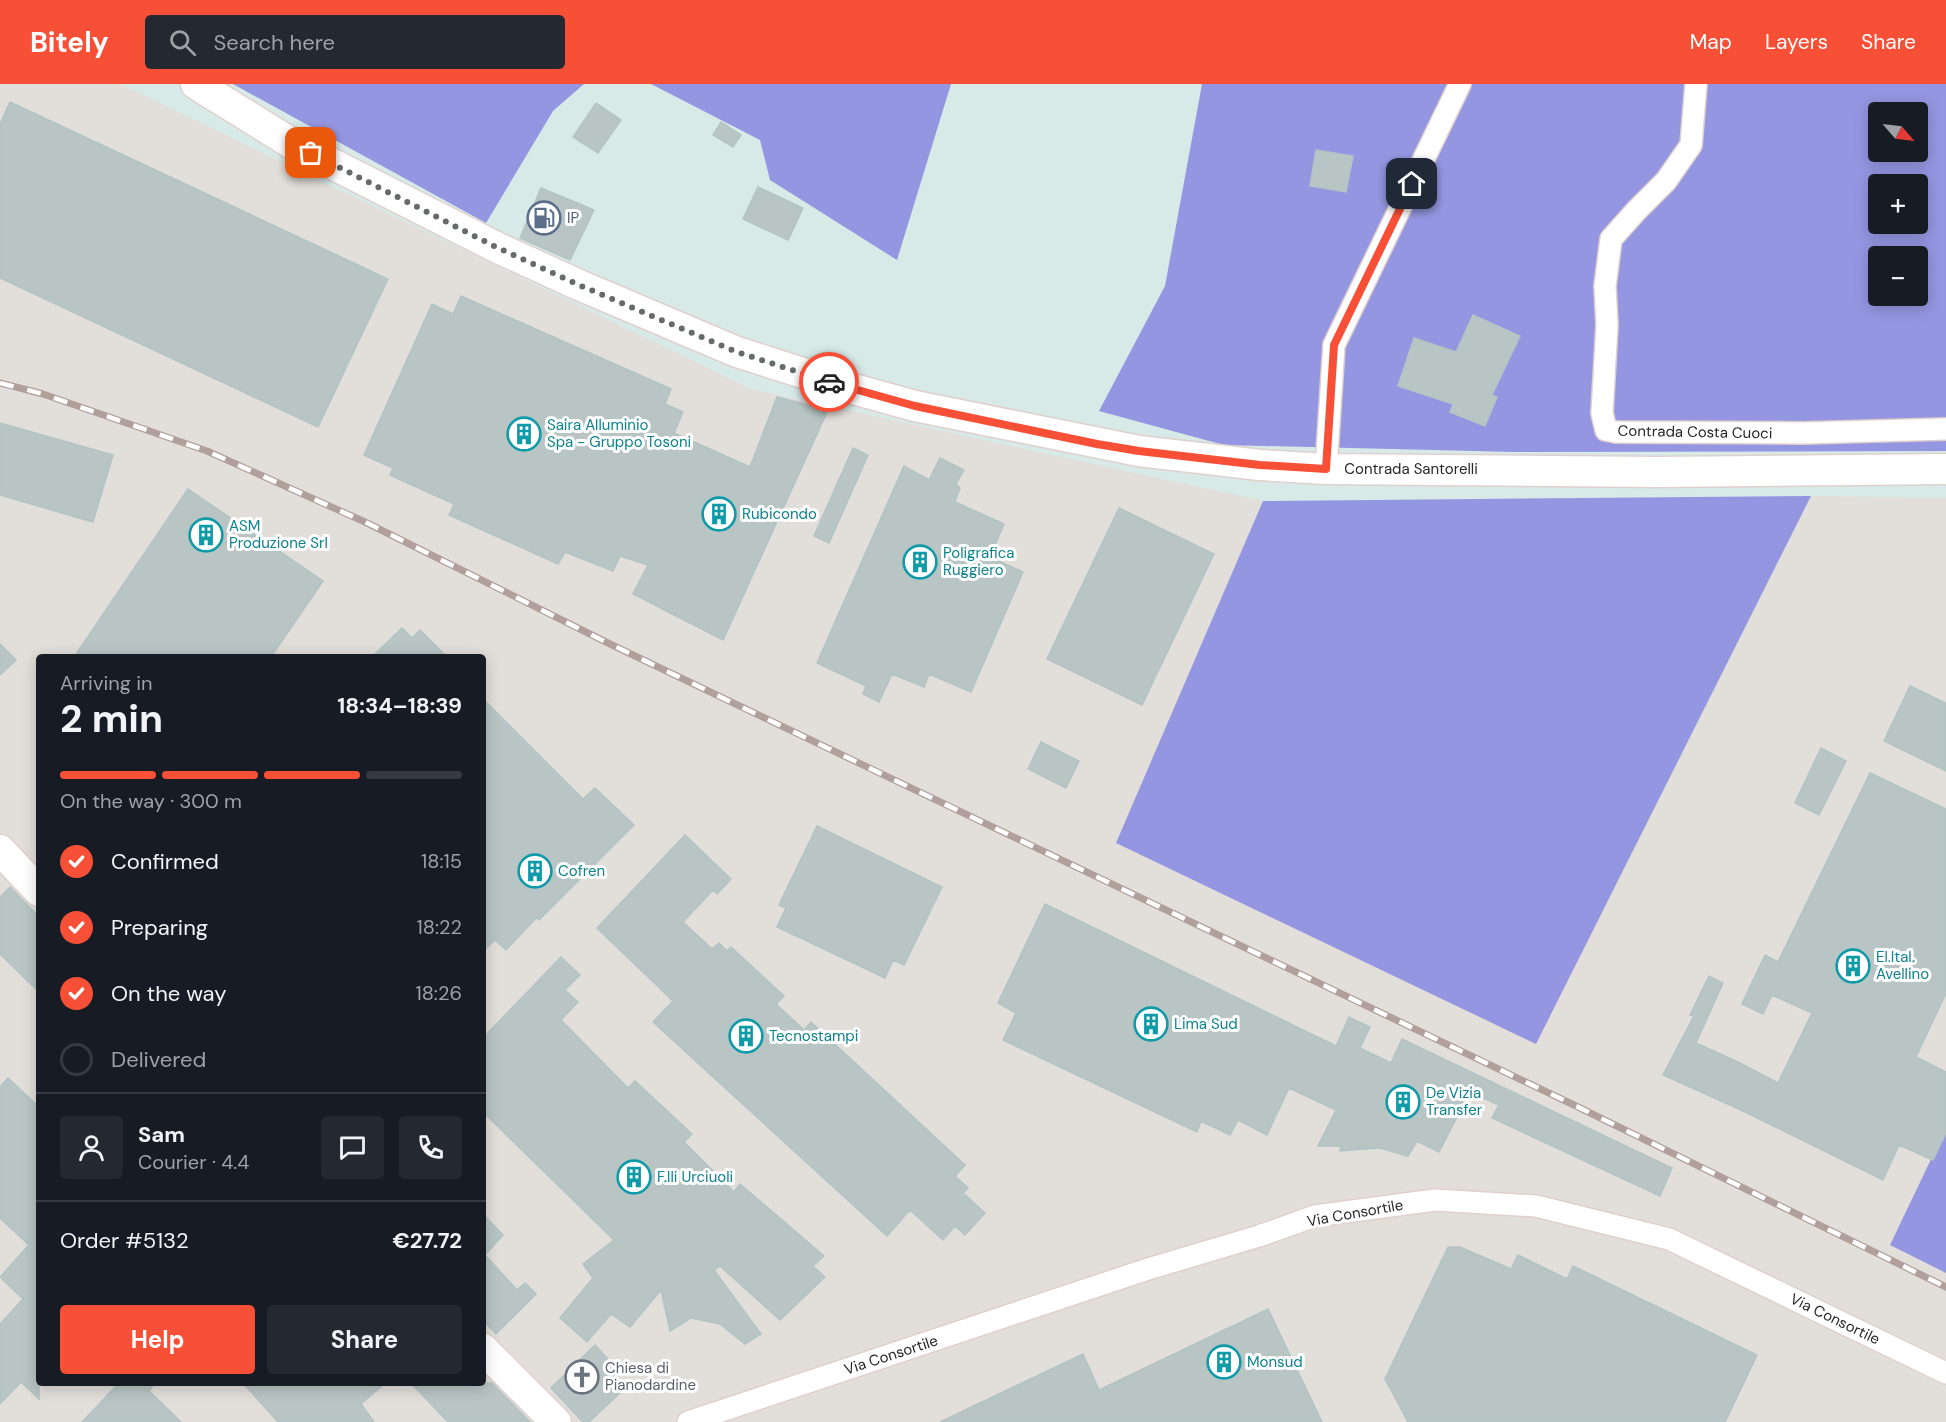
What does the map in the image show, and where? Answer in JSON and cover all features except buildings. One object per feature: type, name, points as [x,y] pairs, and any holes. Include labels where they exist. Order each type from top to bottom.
[{"type":"main road","name":"Contrada Santorelli","points":[[196,84],[291,143],[496,247],[675,327],[737,352],[915,406],[1097,444],[1260,465],[1326,469],[1659,472],[1946,469]]},
{"type":"main road","points":[[0,849],[36,888]]},
{"type":"main road","points":[[486,1352],[556,1422]]},
{"type":"street","points":[[1326,469],[1334,345],[1460,84]]},
{"type":"street","name":"Contrada Costa Cuoci","points":[[1696,84],[1691,145],[1666,181],[1611,239],[1605,286],[1607,325],[1602,413],[1606,430],[1616,432],[1804,433],[1946,429]]},
{"type":"street","name":"Via Consortile","points":[[688,1422],[1148,1269],[1259,1236],[1316,1216],[1436,1200],[1536,1206],[1669,1239],[1946,1373]]},
{"type":"shaded area","points":[[0,84],[120,84],[751,389],[1263,501],[1117,843],[1536,1043],[1811,496],[1946,498],[1946,1422],[0,1422]]},
{"type":"shaded area","points":[[233,84],[584,84],[553,111],[486,223]]},
{"type":"shaded area","points":[[651,84],[951,84],[897,260],[770,180],[760,140]]},
{"type":"shaded area","points":[[1202,84],[1946,84],[1946,451],[1513,452],[1224,445],[1099,411],[1165,286]]},
{"type":"shaded area","points":[[1811,496],[1536,1044],[1116,843],[1263,501]]},
{"type":"shaded area","points":[[1946,1128],[1946,1273],[1890,1245]]},
{"type":"railway","points":[[0,383],[43,394],[207,451],[365,522],[610,644],[1576,1106],[1946,1287]]},
{"type":"way so far","points":[[311,153],[496,247],[579,285],[737,352],[829,382]]},
{"type":"place","name":"IP","points":[[544,218]]},
{"type":"place","name":"Saira Alluminio Spa - Gruppo Tosoni","points":[[524,434]]},
{"type":"place","name":"Rubicondo","points":[[719,514]]},
{"type":"place","name":"ASM Produzione Srl","points":[[206,535]]},
{"type":"place","name":"Poligrafica Ruggiero","points":[[920,562]]},
{"type":"place","name":"Cofren","points":[[535,871]]},
{"type":"place","name":"El.Ital. Avellino","points":[[1853,966]]},
{"type":"place","name":"Lima Sud","points":[[1151,1024]]},
{"type":"place","name":"Tecnostampi","points":[[746,1036]]},
{"type":"place","name":"De Vizia Transfer","points":[[1403,1102]]},
{"type":"place","name":"F.lli Urciuoli","points":[[634,1177]]},
{"type":"place","name":"Monsud","points":[[1224,1362]]},
{"type":"place","name":"Chiesa di Pianodardine","points":[[582,1377]]},
{"type":"route","points":[[829,382],[915,406],[1097,444],[1260,465],[1326,469],[1334,345],[1412,184]]}]
